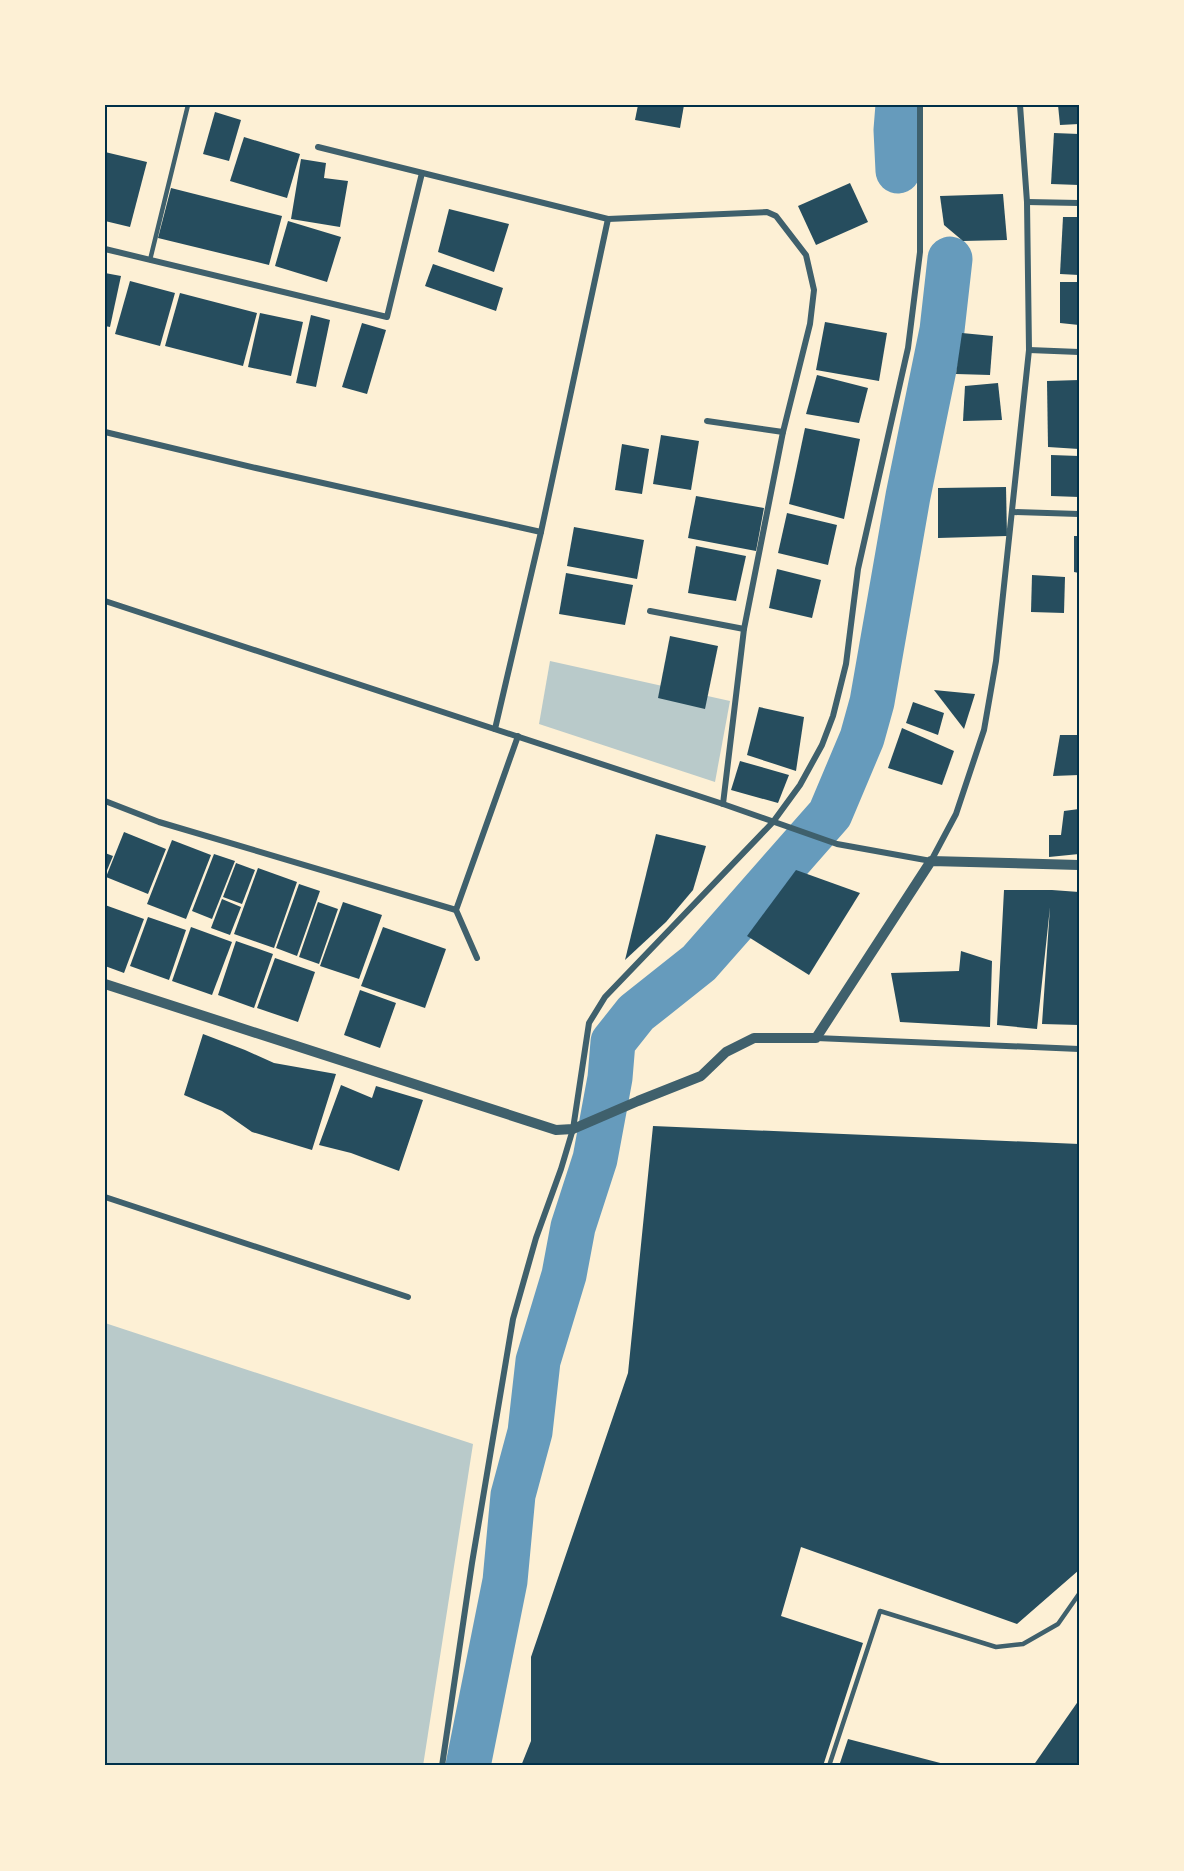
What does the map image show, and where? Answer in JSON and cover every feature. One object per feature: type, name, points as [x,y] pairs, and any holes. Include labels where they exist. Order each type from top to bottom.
[{"type":"street","points":[[442,1766],[472,1563],[513,1319],[573,1129],[589,1023],[605,997],[773,822],[800,785],[822,745],[833,716],[846,664],[858,569],[906,358],[913,313],[920,252],[920,105]]},
{"type":"street","points":[[816,1038],[931,861],[956,814],[984,729],[996,662],[1029,350],[1027,201],[1020,105]]},
{"type":"street","points":[[318,147],[608,219],[767,212],[776,216],[806,255],[814,290],[810,324],[783,432],[744,629],[723,804]]},
{"type":"street","points":[[105,249],[387,317],[422,172]]},
{"type":"street","points":[[1027,201],[1079,203]]},
{"type":"street","points":[[495,729],[541,532],[608,219]]},
{"type":"street","points":[[1029,350],[1079,352]]},
{"type":"street","points":[[707,421],[783,432]]},
{"type":"street","points":[[105,432],[541,532]]},
{"type":"street","points":[[1012,512],[1079,514]]},
{"type":"street","points":[[105,601],[723,804],[837,844],[931,861],[1079,865]]},
{"type":"street","points":[[650,611],[744,629]]},
{"type":"street","points":[[477,958],[456,910],[518,736]]},
{"type":"street","points":[[105,801],[159,822],[456,910]]},
{"type":"street","points":[[105,984],[556,1130],[573,1129],[701,1076],[726,1052],[754,1038],[816,1038],[1079,1048]]},
{"type":"street","points":[[105,1197],[408,1297]]},
{"type":"lane","points":[[150,260],[188,105]]},
{"type":"lane","points":[[829,1766],[880,1611],[996,1647],[1023,1644],[1058,1624],[1079,1594]]},
{"type":"shaded area","points":[[550,661],[730,701],[715,782],[539,724]]},
{"type":"shaded area","points":[[105,1323],[473,1444],[423,1766],[105,1766]]},
{"type":"building","points":[[638,105],[684,105],[680,128],[635,120]]},
{"type":"building","points":[[1058,105],[1079,105],[1079,124],[1060,125]]},
{"type":"building","points":[[215,112],[241,120],[229,161],[203,154]]},
{"type":"building","points":[[1054,133],[1079,134],[1079,185],[1051,184]]},
{"type":"building","points":[[244,137],[300,154],[287,198],[230,181]]},
{"type":"building","points":[[105,152],[147,162],[130,227],[105,221]]},
{"type":"building","points":[[301,159],[326,163],[324,178],[348,181],[340,227],[291,219]]},
{"type":"building","points":[[850,183],[868,222],[816,245],[798,206]]},
{"type":"building","points":[[171,188],[282,216],[269,265],[158,238]]},
{"type":"building","points":[[1003,194],[1007,240],[963,241],[944,225],[940,196]]},
{"type":"building","points":[[449,209],[509,224],[494,272],[438,252]]},
{"type":"building","points":[[1063,217],[1079,217],[1079,275],[1060,274]]},
{"type":"building","points":[[288,221],[341,237],[327,282],[275,266]]},
{"type":"building","points":[[433,264],[503,288],[496,311],[425,286]]},
{"type":"building","points":[[105,273],[121,276],[110,327],[105,326]]},
{"type":"building","points":[[130,281],[175,293],[160,346],[115,334]]},
{"type":"building","points":[[1060,282],[1079,282],[1079,325],[1060,323]]},
{"type":"building","points":[[180,293],[257,313],[243,366],[165,346]]},
{"type":"building","points":[[260,313],[303,322],[291,376],[248,367]]},
{"type":"building","points":[[311,315],[330,320],[316,387],[296,383]]},
{"type":"building","points":[[825,322],[887,333],[879,381],[816,370]]},
{"type":"building","points":[[362,323],[386,330],[367,394],[342,387]]},
{"type":"building","points":[[962,333],[993,336],[990,375],[956,374]]},
{"type":"building","points":[[817,375],[868,388],[859,423],[806,414]]},
{"type":"building","points":[[1079,380],[1079,449],[1048,447],[1047,381]]},
{"type":"building","points":[[998,383],[1002,420],[963,421],[965,386]]},
{"type":"building","points":[[805,428],[860,439],[844,519],[789,504]]},
{"type":"building","points":[[661,435],[699,441],[691,490],[653,484]]},
{"type":"building","points":[[622,444],[649,449],[642,494],[615,490]]},
{"type":"building","points":[[1051,455],[1079,456],[1079,497],[1051,496]]},
{"type":"building","points":[[1006,487],[1007,536],[938,538],[938,488]]},
{"type":"building","points":[[696,496],[764,508],[756,551],[688,538]]},
{"type":"building","points":[[787,513],[837,525],[828,565],[778,553]]},
{"type":"building","points":[[574,527],[644,540],[637,579],[567,566]]},
{"type":"building","points":[[1074,536],[1079,536],[1079,573],[1074,572]]},
{"type":"building","points":[[696,546],[746,556],[736,601],[688,593]]},
{"type":"building","points":[[777,569],[821,580],[812,618],[769,608]]},
{"type":"building","points":[[566,573],[633,585],[625,625],[559,614]]},
{"type":"building","points":[[1032,575],[1065,577],[1064,613],[1031,612]]},
{"type":"building","points":[[670,636],[718,646],[705,709],[658,698]]},
{"type":"building","points":[[934,690],[975,694],[964,729]]},
{"type":"building","points":[[913,702],[944,713],[938,735],[906,723]]},
{"type":"building","points":[[759,707],[804,717],[796,771],[747,755]]},
{"type":"building","points":[[902,728],[954,751],[942,785],[888,768]]},
{"type":"building","points":[[1060,735],[1079,735],[1079,775],[1053,776]]},
{"type":"building","points":[[740,761],[789,775],[778,803],[731,790]]},
{"type":"building","points":[[1079,809],[1079,854],[1049,857],[1049,835],[1061,835],[1064,811]]},
{"type":"building","points":[[124,832],[166,849],[148,894],[106,877]]},
{"type":"building","points":[[656,834],[706,846],[693,890],[666,922],[625,960]]},
{"type":"building","points":[[172,840],[211,855],[186,919],[147,904]]},
{"type":"building","points":[[105,853],[113,856],[105,875]]},
{"type":"building","points":[[214,854],[235,861],[212,919],[192,911]]},
{"type":"building","points":[[236,863],[255,870],[242,904],[223,897]]},
{"type":"building","points":[[258,868],[297,882],[274,948],[234,934]]},
{"type":"building","points":[[796,870],[860,893],[809,975],[747,936]]},
{"type":"building","points":[[299,884],[320,891],[297,956],[276,948]]},
{"type":"building","points":[[1004,890],[1079,892],[1079,1025],[1042,1024],[1050,907],[1037,1029],[997,1025]]},
{"type":"building","points":[[222,899],[241,907],[230,935],[211,928]]},
{"type":"building","points":[[318,902],[338,909],[319,964],[299,957]]},
{"type":"building","points":[[343,902],[382,915],[359,979],[320,966]]},
{"type":"building","points":[[105,905],[144,919],[124,973],[105,966]]},
{"type":"building","points":[[148,917],[186,930],[169,980],[130,966]]},
{"type":"building","points":[[191,927],[232,942],[212,995],[172,981]]},
{"type":"building","points":[[383,927],[446,949],[425,1008],[361,986]]},
{"type":"building","points":[[236,941],[273,954],[254,1008],[218,995]]},
{"type":"building","points":[[961,951],[992,961],[990,1027],[900,1022],[891,973],[959,971]]},
{"type":"building","points":[[275,958],[315,972],[298,1022],[257,1008]]},
{"type":"building","points":[[360,990],[396,1003],[380,1048],[344,1035]]},
{"type":"building","points":[[203,1034],[274,1063],[336,1074],[312,1150],[252,1132],[222,1111],[184,1095]]},
{"type":"building","points":[[341,1085],[372,1098],[376,1086],[423,1100],[399,1171],[351,1153],[319,1145]]},
{"type":"building","points":[[653,1126],[1079,1144],[1079,1570],[1017,1624],[801,1547],[781,1616],[863,1643],[823,1766],[521,1766],[531,1741],[531,1657],[628,1373]]},
{"type":"building","points":[[1079,1700],[1079,1766],[1033,1766]]},
{"type":"building","points":[[848,1739],[948,1765],[948,1766],[839,1766]]},
{"type":"waterway","points":[[898,105],[896,130],[898,171]]},
{"type":"waterway","points":[[468,1766],[505,1581],[513,1495],[530,1432],[538,1361],[564,1275],[573,1227],[595,1159],[610,1078],[613,1042],[636,1013],[699,963],[830,814],[862,738],[872,702],[908,496],[942,330],[950,259]]}]
